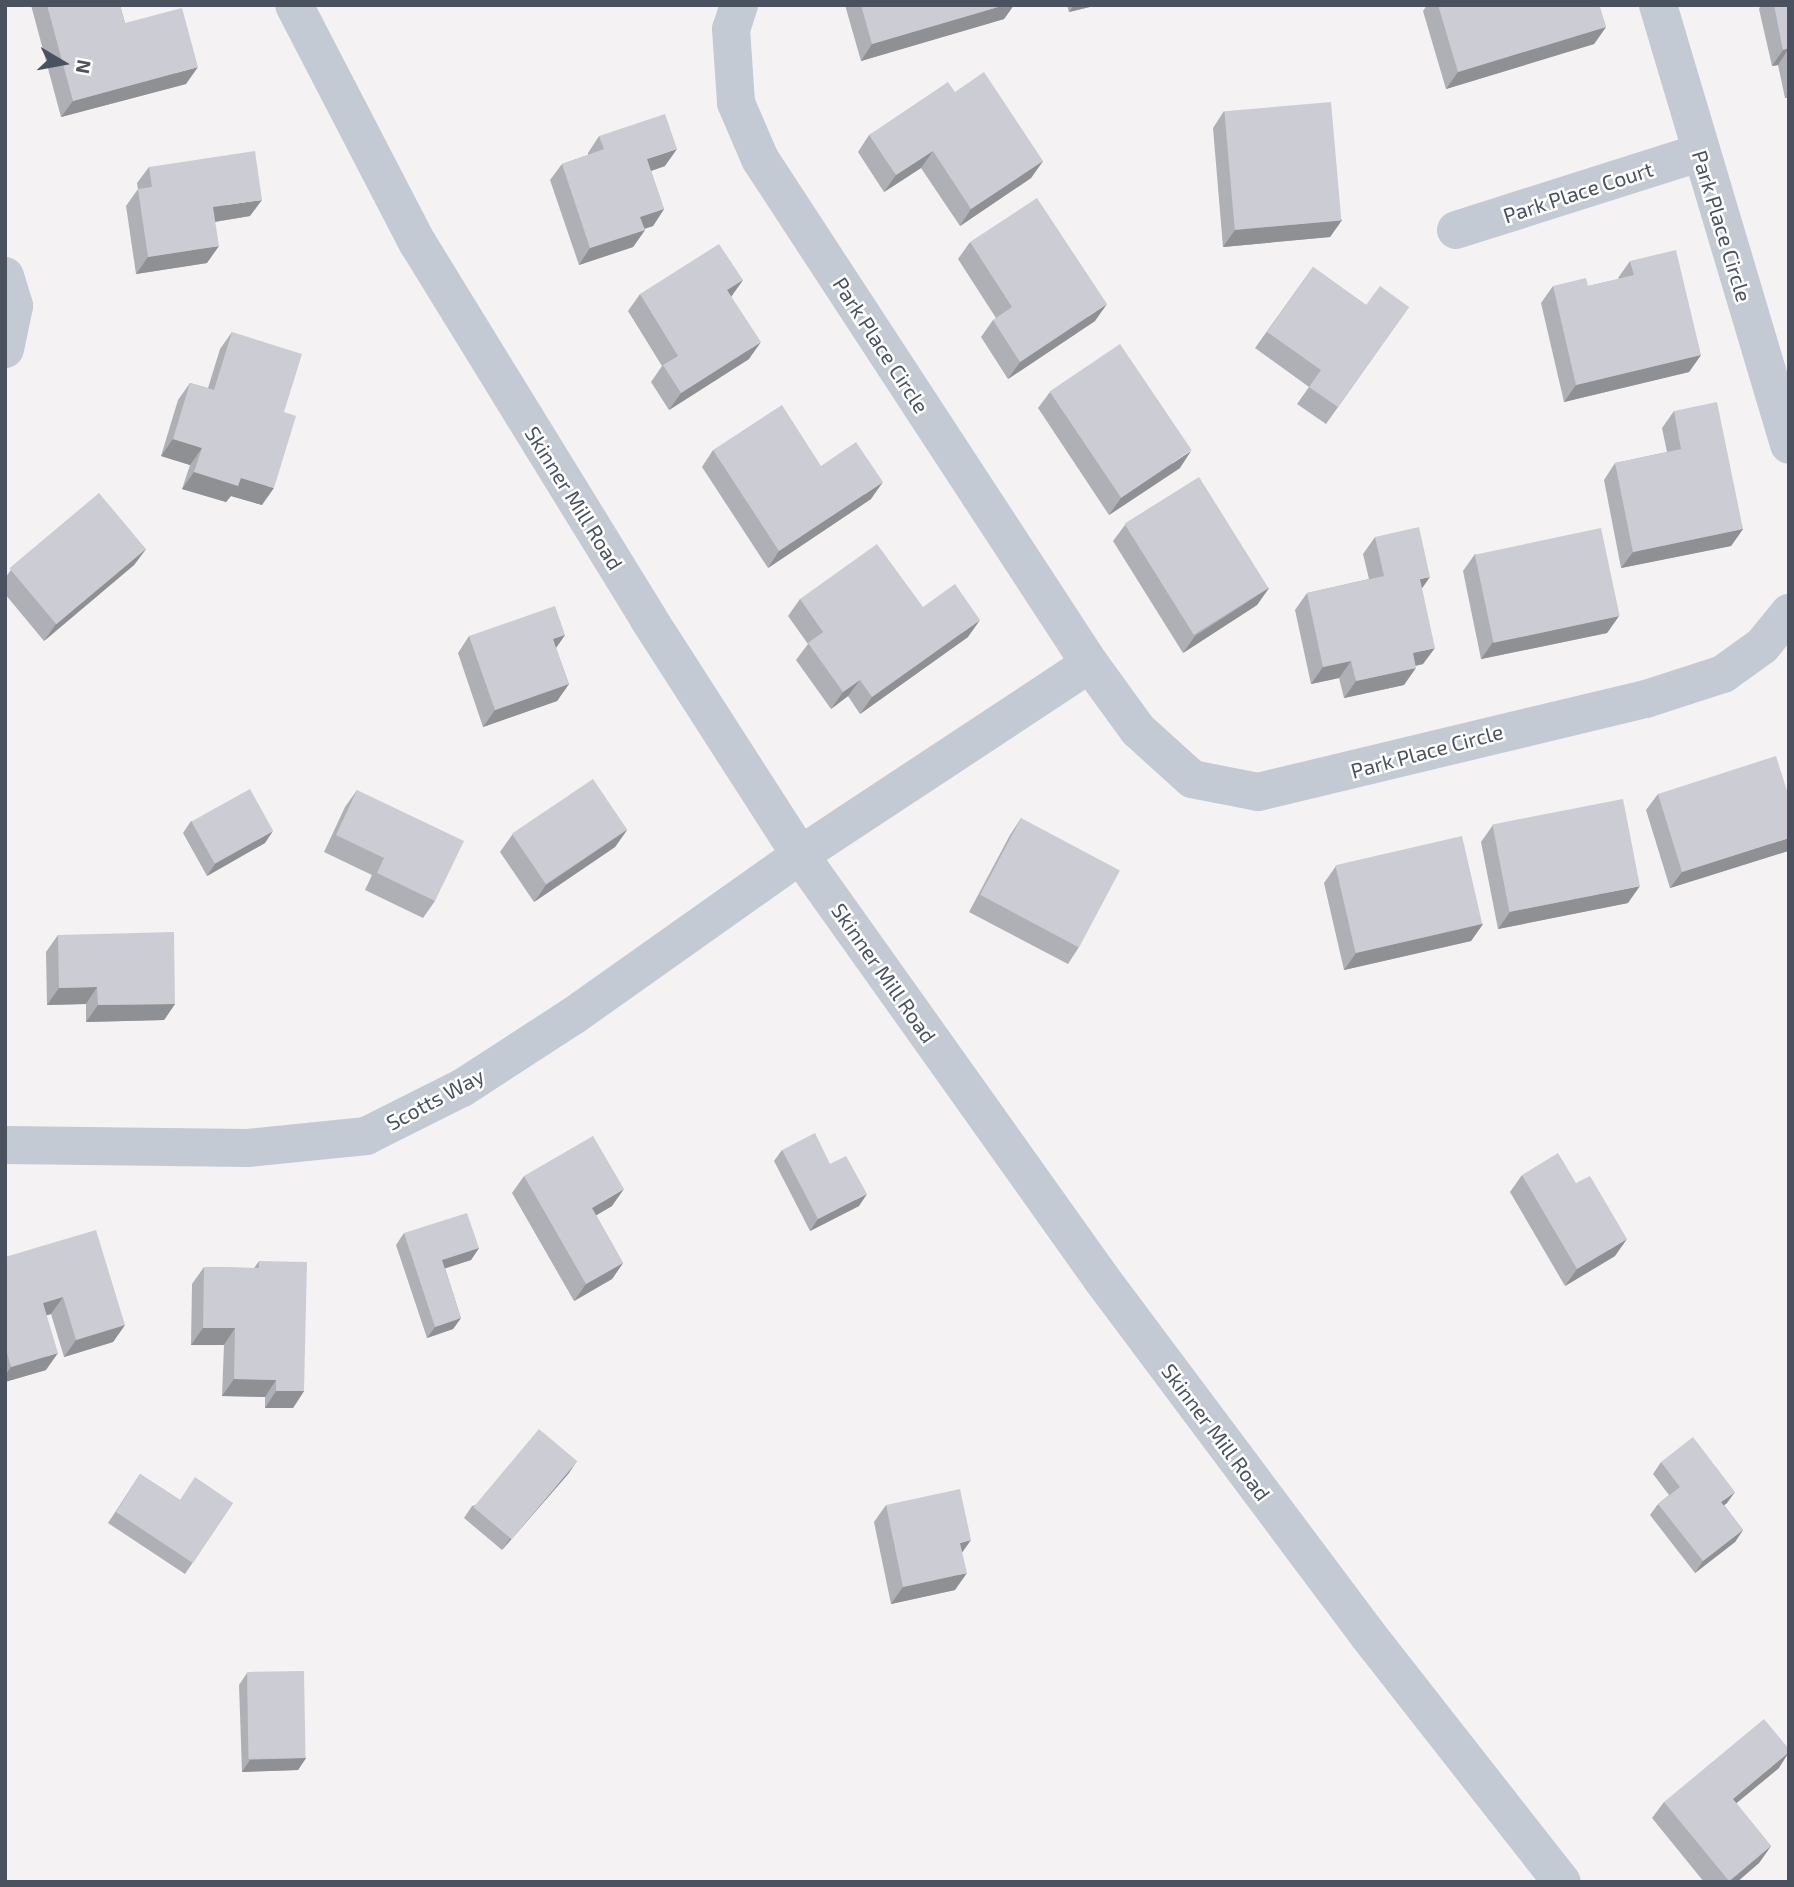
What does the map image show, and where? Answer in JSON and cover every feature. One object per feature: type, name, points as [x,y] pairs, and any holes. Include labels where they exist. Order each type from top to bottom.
[{"type":"street","name":"Skinner Mill Road","points":[[294,5],[417,242],[648,618],[800,855],[1101,1278],[1367,1635],[1562,1882]]},
{"type":"street","name":"Park Place Circle","points":[[739,5],[732,30],[736,103],[760,159],[1090,664],[1138,730],[1192,779],[1258,792],[1646,699],[1723,674],[1762,646],[1789,613]]},
{"type":"street","name":"Park Place Circle","points":[[1658,5],[1699,153],[1789,445]]},
{"type":"street","name":"Park Place Court","points":[[1456,230],[1699,153]]},
{"type":"street","points":[[5,276],[14,306],[5,349]]},
{"type":"street","points":[[800,855],[1090,664]]},
{"type":"street","name":"Scotts Way","points":[[5,1145],[248,1148],[366,1136],[462,1087],[562,1024],[800,855]]},
{"type":"building","points":[[47,5],[120,5],[125,23],[182,8],[198,67],[73,101]]},
{"type":"building","points":[[861,5],[1005,5],[872,44]]},
{"type":"building","points":[[1438,5],[1599,5],[1606,27],[1458,72]]},
{"type":"building","points":[[1774,5],[1789,5],[1789,48],[1783,50]]},
{"type":"building","points":[[984,72],[1043,161],[971,209],[933,151],[896,175],[869,135],[948,82],[955,92]]},
{"type":"building","points":[[1331,102],[1341,221],[1235,230],[1224,111]]},
{"type":"building","points":[[665,114],[677,149],[647,159],[664,209],[640,217],[645,230],[590,248],[562,164],[604,149],[599,136]]},
{"type":"building","points":[[255,151],[262,200],[213,207],[219,246],[148,257],[138,189],[152,187],[149,167]]},
{"type":"building","points":[[1037,198],[1107,304],[1020,362],[993,320],[1012,307],[970,242]]},
{"type":"building","points":[[719,244],[743,280],[727,290],[761,342],[681,393],[663,365],[678,356],[640,294]]},
{"type":"building","points":[[1676,250],[1701,355],[1576,385],[1553,286],[1586,278],[1588,286],[1634,275],[1630,261]]},
{"type":"building","points":[[1313,267],[1366,305],[1380,286],[1409,307],[1338,407],[1309,387],[1321,370],[1267,332]]},
{"type":"building","points":[[232,332],[302,354],[284,412],[296,416],[274,488],[241,478],[238,486],[194,472],[202,448],[173,439],[190,383],[214,390]]},
{"type":"building","points":[[1120,344],[1192,450],[1121,498],[1050,392]]},
{"type":"building","points":[[1717,402],[1743,529],[1633,552],[1615,463],[1681,449],[1674,411]]},
{"type":"building","points":[[782,405],[821,466],[856,442],[883,482],[779,551],[713,450]]},
{"type":"building","points":[[1199,477],[1268,588],[1194,635],[1124,524]]},
{"type":"building","points":[[99,493],[146,549],[56,624],[9,568]]},
{"type":"building","points":[[1419,527],[1430,577],[1420,579],[1435,648],[1413,653],[1416,668],[1356,681],[1351,661],[1323,667],[1307,593],[1384,576],[1375,537]]},
{"type":"building","points":[[1601,528],[1620,616],[1494,643],[1475,555]]},
{"type":"building","points":[[877,544],[923,607],[955,584],[980,620],[872,697],[860,680],[843,692],[808,643],[823,632],[800,599]]},
{"type":"building","points":[[555,606],[565,635],[553,639],[569,684],[495,710],[469,636]]},
{"type":"building","points":[[1776,756],[1789,797],[1789,838],[1682,872],[1658,794]]},
{"type":"building","points":[[593,779],[627,830],[546,884],[512,834]]},
{"type":"building","points":[[250,789],[273,831],[215,863],[191,821]]},
{"type":"building","points":[[357,790],[464,841],[435,901],[377,873],[384,858],[336,835]]},
{"type":"building","points":[[1623,799],[1640,886],[1509,912],[1492,824]]},
{"type":"building","points":[[1021,818],[1120,871],[1079,947],[980,895]]},
{"type":"building","points":[[1462,836],[1482,924],[1356,953],[1335,865]]},
{"type":"building","points":[[174,932],[175,1004],[98,1005],[97,987],[59,988],[58,935]]},
{"type":"building","points":[[815,1133],[830,1164],[846,1156],[867,1194],[818,1219],[782,1150]]},
{"type":"building","points":[[593,1136],[624,1189],[592,1208],[623,1263],[586,1284],[524,1176]]},
{"type":"building","points":[[1558,1153],[1576,1183],[1590,1176],[1627,1239],[1577,1269],[1522,1175]]},
{"type":"building","points":[[467,1213],[479,1248],[442,1260],[461,1318],[435,1327],[404,1233]]},
{"type":"building","points":[[96,1230],[125,1325],[76,1340],[63,1297],[43,1303],[58,1353],[11,1367],[5,1346],[5,1257]]},
{"type":"building","points":[[259,1261],[307,1262],[304,1391],[276,1391],[276,1380],[234,1379],[235,1328],[203,1328],[204,1267],[259,1268]]},
{"type":"building","points":[[539,1429],[577,1461],[512,1539],[473,1507]]},
{"type":"building","points":[[1693,1437],[1735,1492],[1721,1502],[1743,1530],[1703,1561],[1658,1504],[1680,1487],[1661,1462]]},
{"type":"building","points":[[140,1474],[180,1500],[195,1477],[233,1503],[193,1563],[116,1512]]},
{"type":"building","points":[[960,1489],[971,1540],[960,1543],[967,1573],[903,1587],[886,1505]]},
{"type":"building","points":[[304,1671],[306,1758],[249,1759],[247,1672]]},
{"type":"building","points":[[1764,1719],[1789,1752],[1733,1799],[1771,1846],[1729,1881],[1664,1802]]}]
